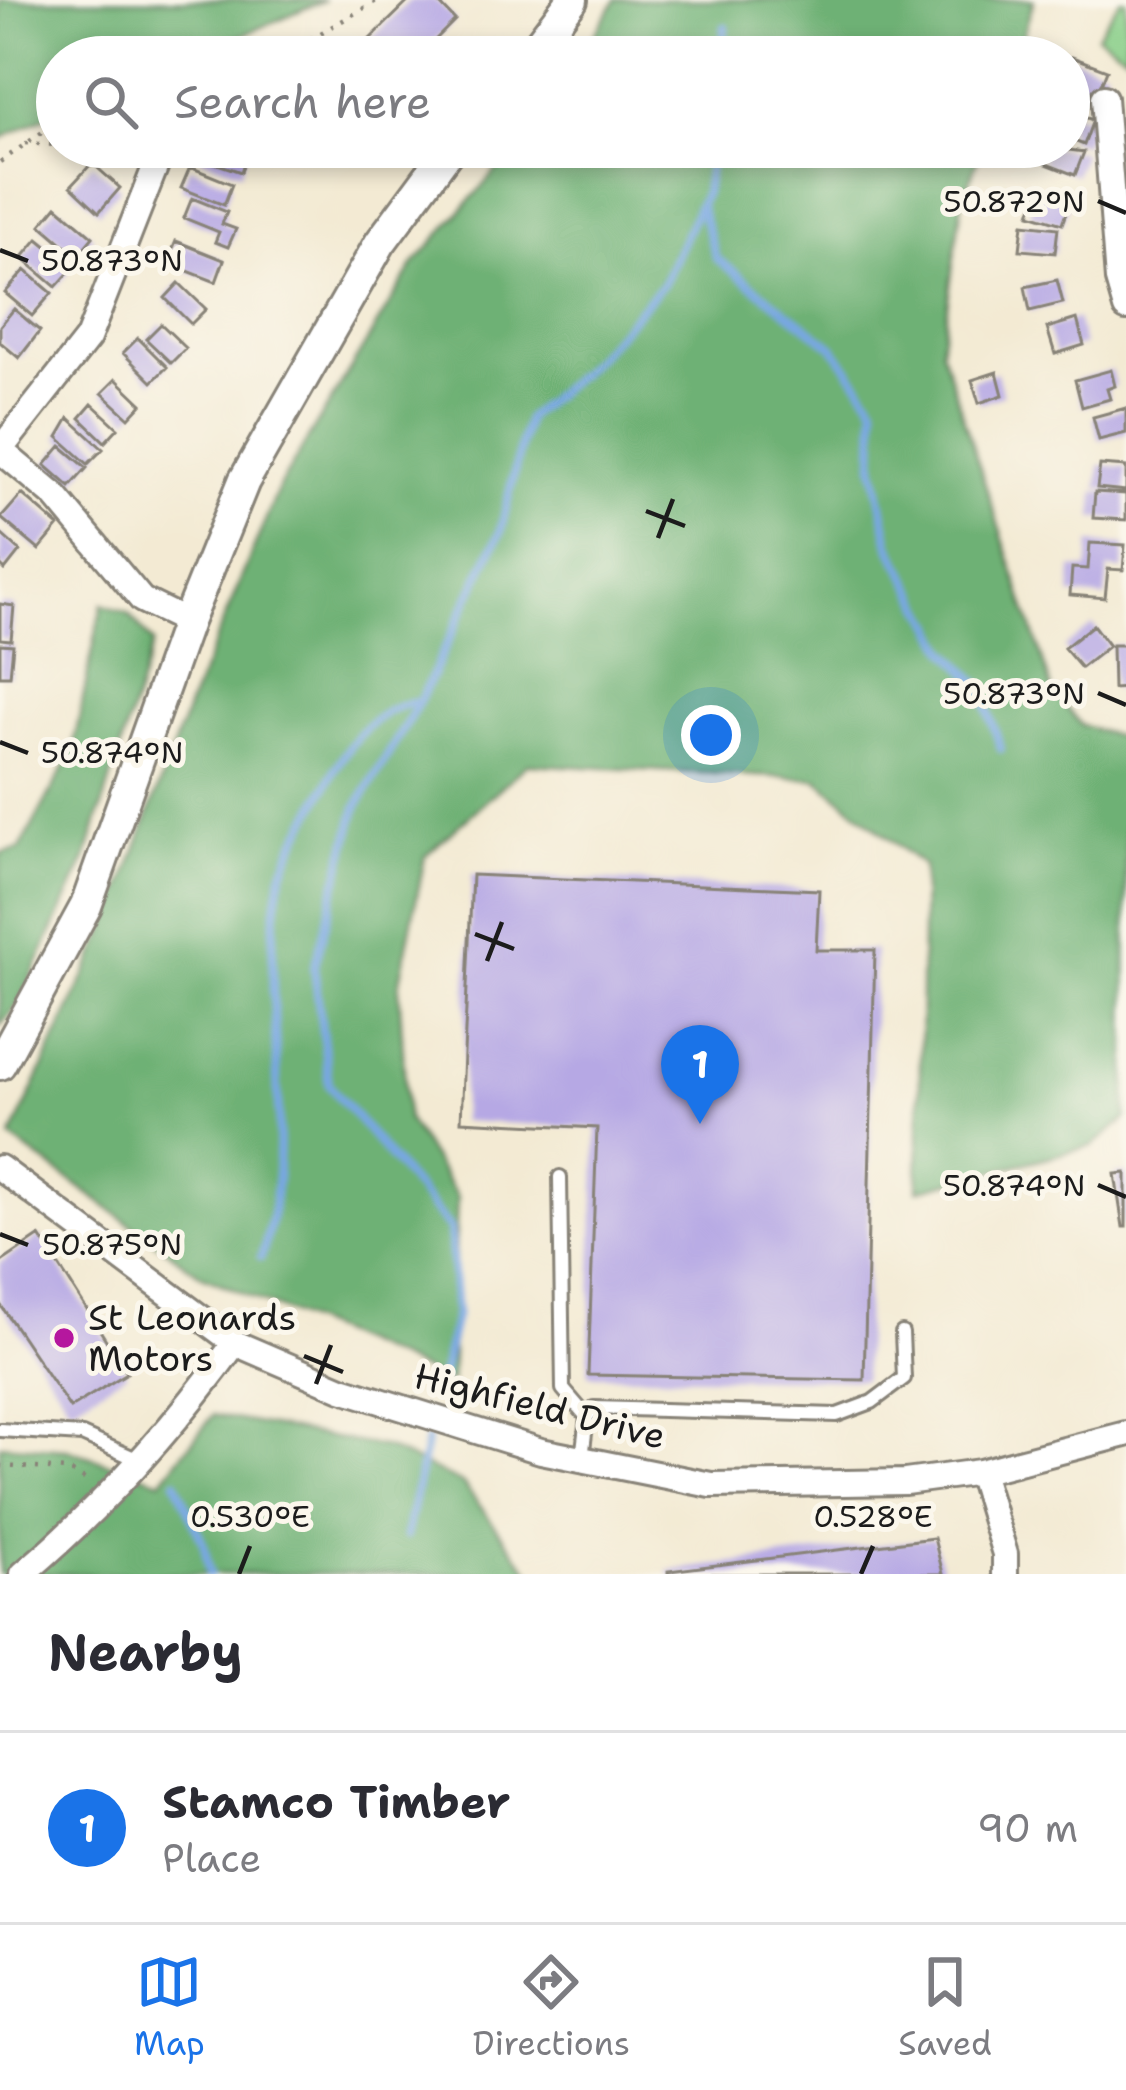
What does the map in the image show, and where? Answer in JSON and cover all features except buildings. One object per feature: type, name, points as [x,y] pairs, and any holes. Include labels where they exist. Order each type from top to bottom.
[{"type":"street","points":[[545,36],[572,0]]},
{"type":"street","points":[[1104,98],[1118,280],[1126,308]]},
{"type":"street","points":[[147,168],[88,338],[0,449],[55,496],[142,600],[187,622]]},
{"type":"street","points":[[0,1064],[86,906],[187,622],[244,481],[380,243],[435,168]]},
{"type":"street","name":"Highfield Drive","points":[[0,1168],[235,1343],[342,1389],[582,1460],[711,1485],[904,1482],[980,1472],[1126,1434]]},
{"type":"street","points":[[23,1574],[112,1494],[174,1428],[235,1343]]},
{"type":"street","points":[[980,1472],[1005,1554],[1005,1574]]},
{"type":"lane","points":[[560,1177],[563,1389],[587,1417]]},
{"type":"lane","points":[[582,1460],[587,1417],[594,1408],[837,1415],[872,1402],[904,1378],[902,1333]]},
{"type":"lane","points":[[0,1430],[82,1435],[142,1462]]},
{"type":"path","points":[[315,36],[378,0]]},
{"type":"path","points":[[0,162],[36,136]]},
{"type":"path","points":[[25,143],[36,144]]},
{"type":"path","points":[[0,1466],[68,1470],[112,1494]]},
{"type":"green space","points":[[0,0],[325,0],[240,36],[36,36],[36,121],[0,139]]},
{"type":"green space","points":[[616,0],[1034,0],[1023,36],[593,36]]},
{"type":"green space","points":[[1120,0],[1126,0],[1126,55],[1097,35]]},
{"type":"green space","points":[[499,168],[974,168],[962,202],[941,349],[1053,692],[1081,725],[1126,739],[1126,1119],[1093,1146],[918,1190],[923,866],[817,779],[527,764],[425,856],[399,986],[407,1119],[457,1197],[451,1382],[202,1276],[11,1138],[111,919],[187,709],[280,485],[414,264]]},
{"type":"green space","points":[[102,604],[128,613],[153,643],[86,859],[19,1004],[0,1026],[0,853],[20,849],[72,753]]},
{"type":"green space","points":[[213,1415],[387,1448],[463,1484],[532,1574],[0,1574],[0,1444],[67,1449],[161,1481]]},
{"type":"waterway","points":[[724,36],[725,27]]},
{"type":"waterway","points":[[437,1395],[456,1313],[450,1229],[329,1085],[314,968],[357,807],[419,702],[500,533],[527,418],[587,367],[663,284],[705,192],[709,168]]},
{"type":"waterway","points":[[700,206],[716,258],[833,347],[875,406],[874,465],[890,545],[947,650],[980,685],[1001,749]]},
{"type":"waterway","points":[[261,1257],[278,1165],[273,976],[283,870],[353,742],[375,720],[418,702]]},
{"type":"waterway","points":[[406,1536],[427,1440]]},
{"type":"waterway","points":[[176,1481],[204,1545],[210,1574]]},
{"type":"place","name":"Stamco Timber","points":[[700,1124]]},
{"type":"place","name":"St Leonards Motors","points":[[64,1338]]}]
